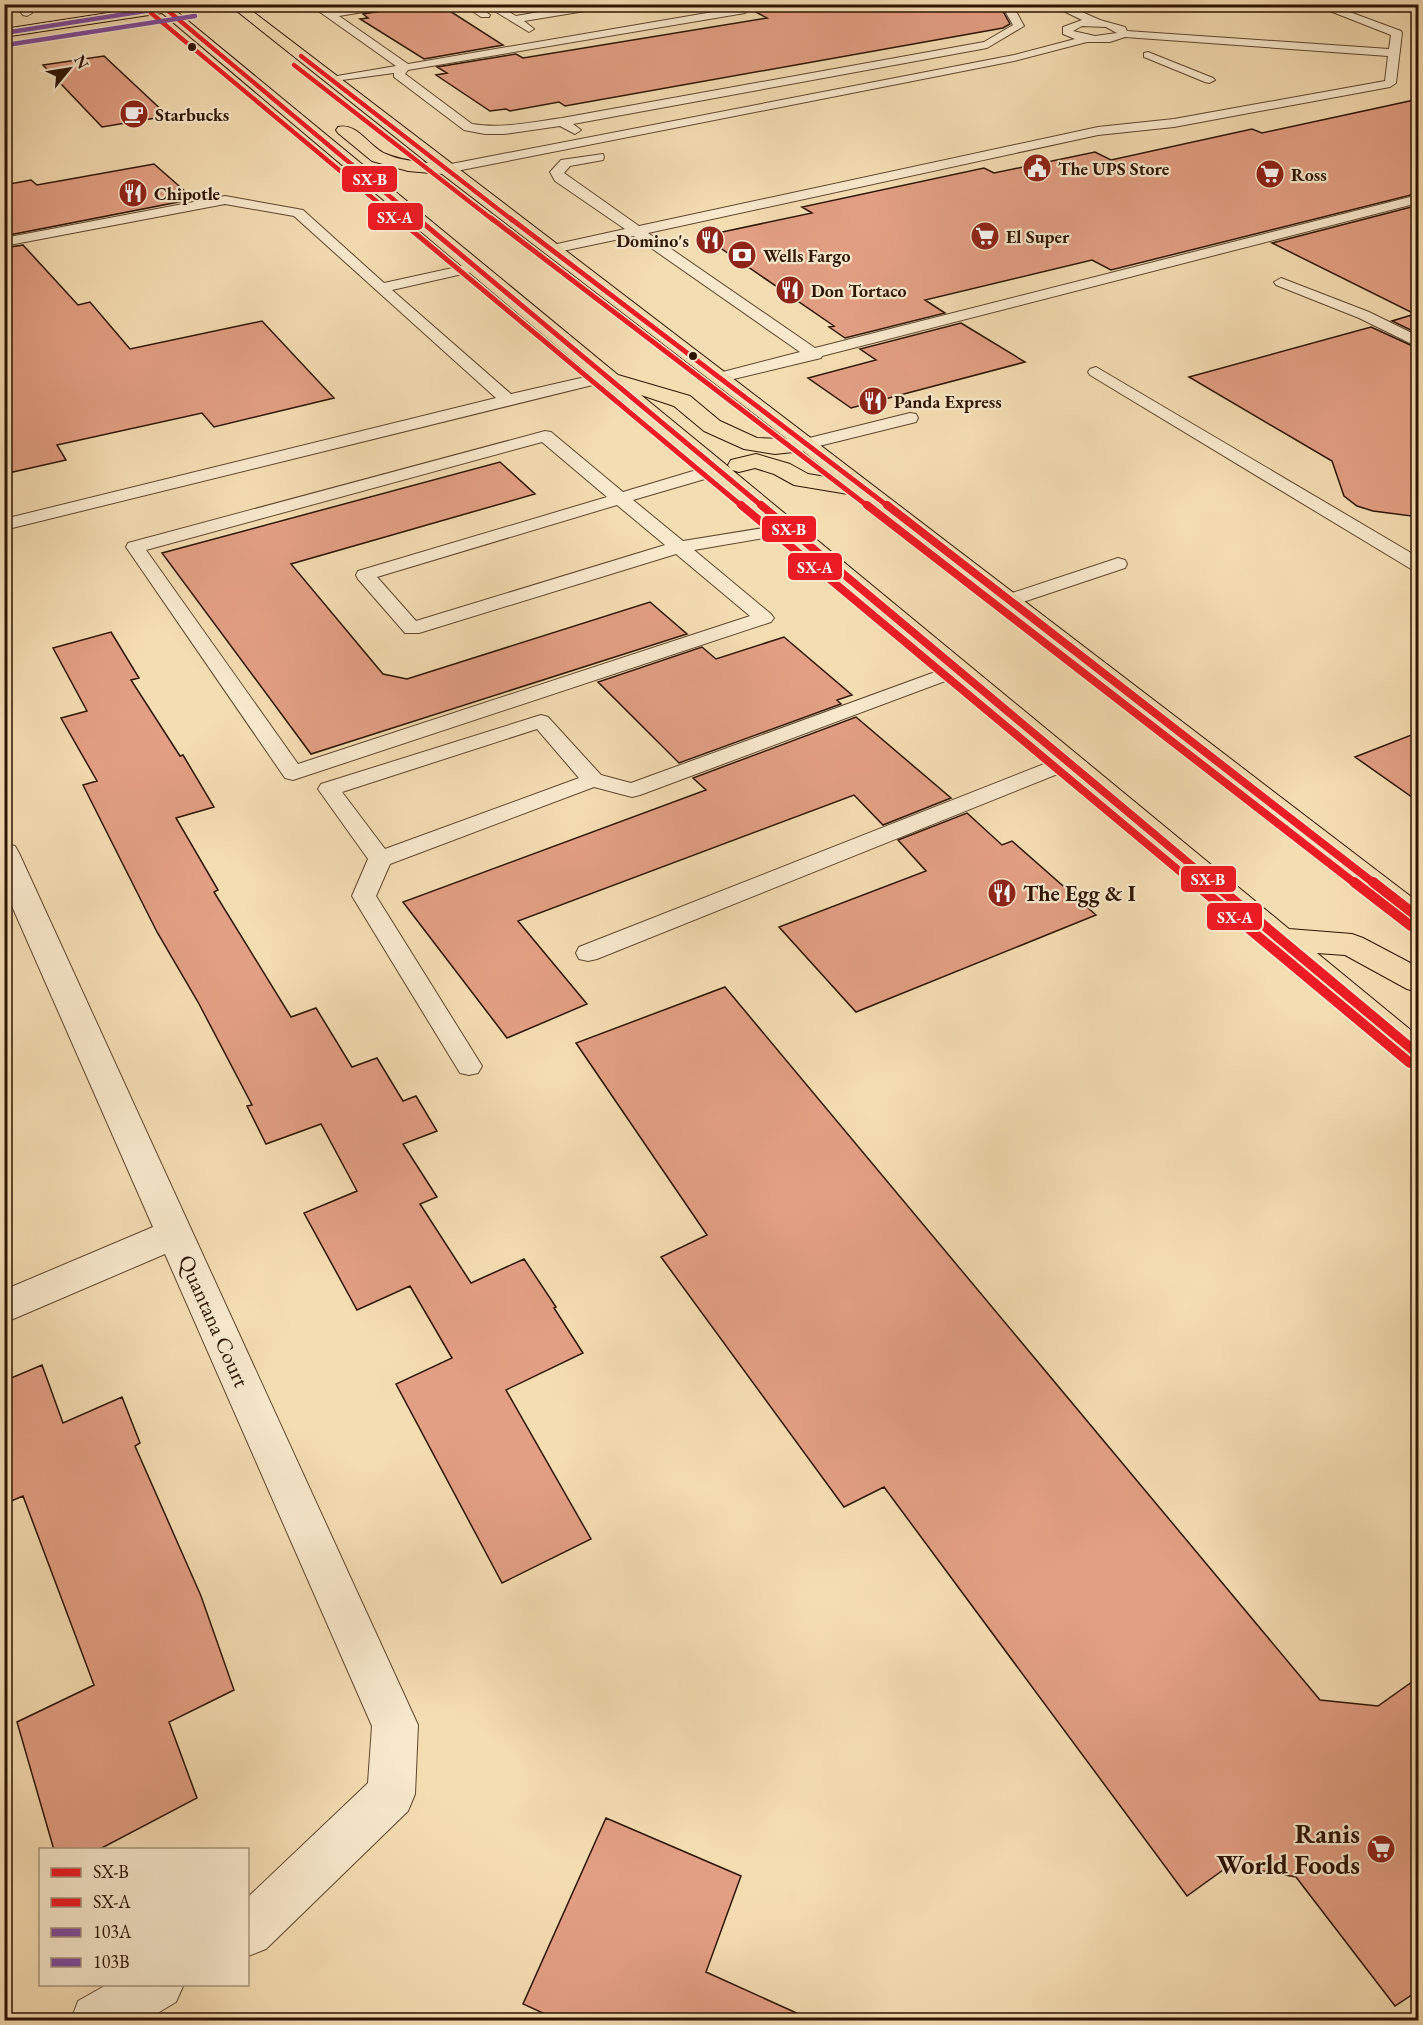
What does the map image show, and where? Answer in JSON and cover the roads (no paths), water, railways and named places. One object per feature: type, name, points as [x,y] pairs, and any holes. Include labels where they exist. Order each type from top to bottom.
[{"type":"main road","points":[[4,33],[193,4]]},
{"type":"main road","points":[[234,4],[1419,917]]},
{"type":"main road","points":[[162,7],[1279,939],[1412,1042]]},
{"type":"main road","points":[[4,16],[28,10]]},
{"type":"main road","points":[[286,109],[342,128],[378,157],[408,166],[441,164]]},
{"type":"main road","points":[[364,174],[399,175],[421,180],[454,204],[516,223]]},
{"type":"main road","points":[[607,377],[682,401],[712,426],[752,444],[776,447],[807,444]]},
{"type":"main road","points":[[717,470],[756,461],[782,469],[802,480],[867,490]]},
{"type":"main road","points":[[1279,939],[1352,945],[1419,981]]},
{"type":"street","name":"Quantana Court","points":[[4,854],[395,1725],[391,1794],[249,1930]]},
{"type":"street","points":[[4,1307],[175,1233]]},
{"type":"street","points":[[97,2020],[155,1986]]},
{"type":"lane","points":[[466,4],[514,20],[552,42]]},
{"type":"lane","points":[[331,80],[745,10],[750,4]]},
{"type":"lane","points":[[405,67],[398,75],[468,127],[504,130],[562,122],[987,45],[1019,26],[1006,4]]},
{"type":"lane","points":[[1054,4],[1099,23]]},
{"type":"lane","points":[[553,249],[1098,131],[1174,123],[1390,83],[1397,33],[1317,4]]},
{"type":"lane","points":[[329,9],[387,5]]},
{"type":"lane","points":[[514,20],[586,6]]},
{"type":"lane","points":[[329,9],[405,67]]},
{"type":"lane","points":[[1123,34],[1116,26],[1099,23],[1073,24],[1066,29],[1071,35],[1086,39],[1105,39],[1123,34],[1394,53]]},
{"type":"lane","points":[[441,164],[592,141],[1014,58],[1086,39]]},
{"type":"lane","points":[[987,45],[1014,58]]},
{"type":"lane","points":[[1148,55],[1209,80]]},
{"type":"lane","points":[[784,81],[815,97]]},
{"type":"lane","points":[[562,122],[592,141]]},
{"type":"lane","points":[[441,164],[579,132]]},
{"type":"lane","points":[[613,154],[566,163],[557,172],[560,178],[815,355]]},
{"type":"lane","points":[[721,377],[815,355],[1419,199]]},
{"type":"lane","points":[[4,242],[225,200],[298,213],[508,400]]},
{"type":"lane","points":[[381,288],[475,267]]},
{"type":"lane","points":[[1281,282],[1356,312],[1419,342]]},
{"type":"lane","points":[[1096,372],[1419,565]]},
{"type":"lane","points":[[4,525],[607,377]]},
{"type":"lane","points":[[807,444],[910,418]]},
{"type":"lane","points":[[545,436],[680,547],[764,618],[293,773],[135,547],[545,436]]},
{"type":"lane","points":[[717,470],[365,575],[412,629],[680,547],[788,529]]},
{"type":"lane","points":[[1010,600],[1118,564]]},
{"type":"lane","points":[[381,859],[329,789],[542,721],[593,780],[632,790],[957,670]]},
{"type":"lane","points":[[588,952],[1067,762]]},
{"type":"lane","points":[[469,1066],[364,896],[381,859],[593,780]]},
{"type":"place","name":"Starbucks","points":[[134,114]]},
{"type":"place","name":"The UPS Store","points":[[1037,168]]},
{"type":"place","name":"Ross","points":[[1270,174]]},
{"type":"place","name":"Chipotle","points":[[133,193]]},
{"type":"place","name":"El Super","points":[[985,236]]},
{"type":"place","name":"Domino's","points":[[710,240]]},
{"type":"place","name":"Wells Fargo","points":[[742,255]]},
{"type":"place","name":"Don Tortaco","points":[[790,290]]},
{"type":"place","name":"Panda Express","points":[[873,401]]},
{"type":"place","name":"The Egg & I","points":[[1002,893]]},
{"type":"place","name":"Ranis World Foods","points":[[1381,1849]]}]
